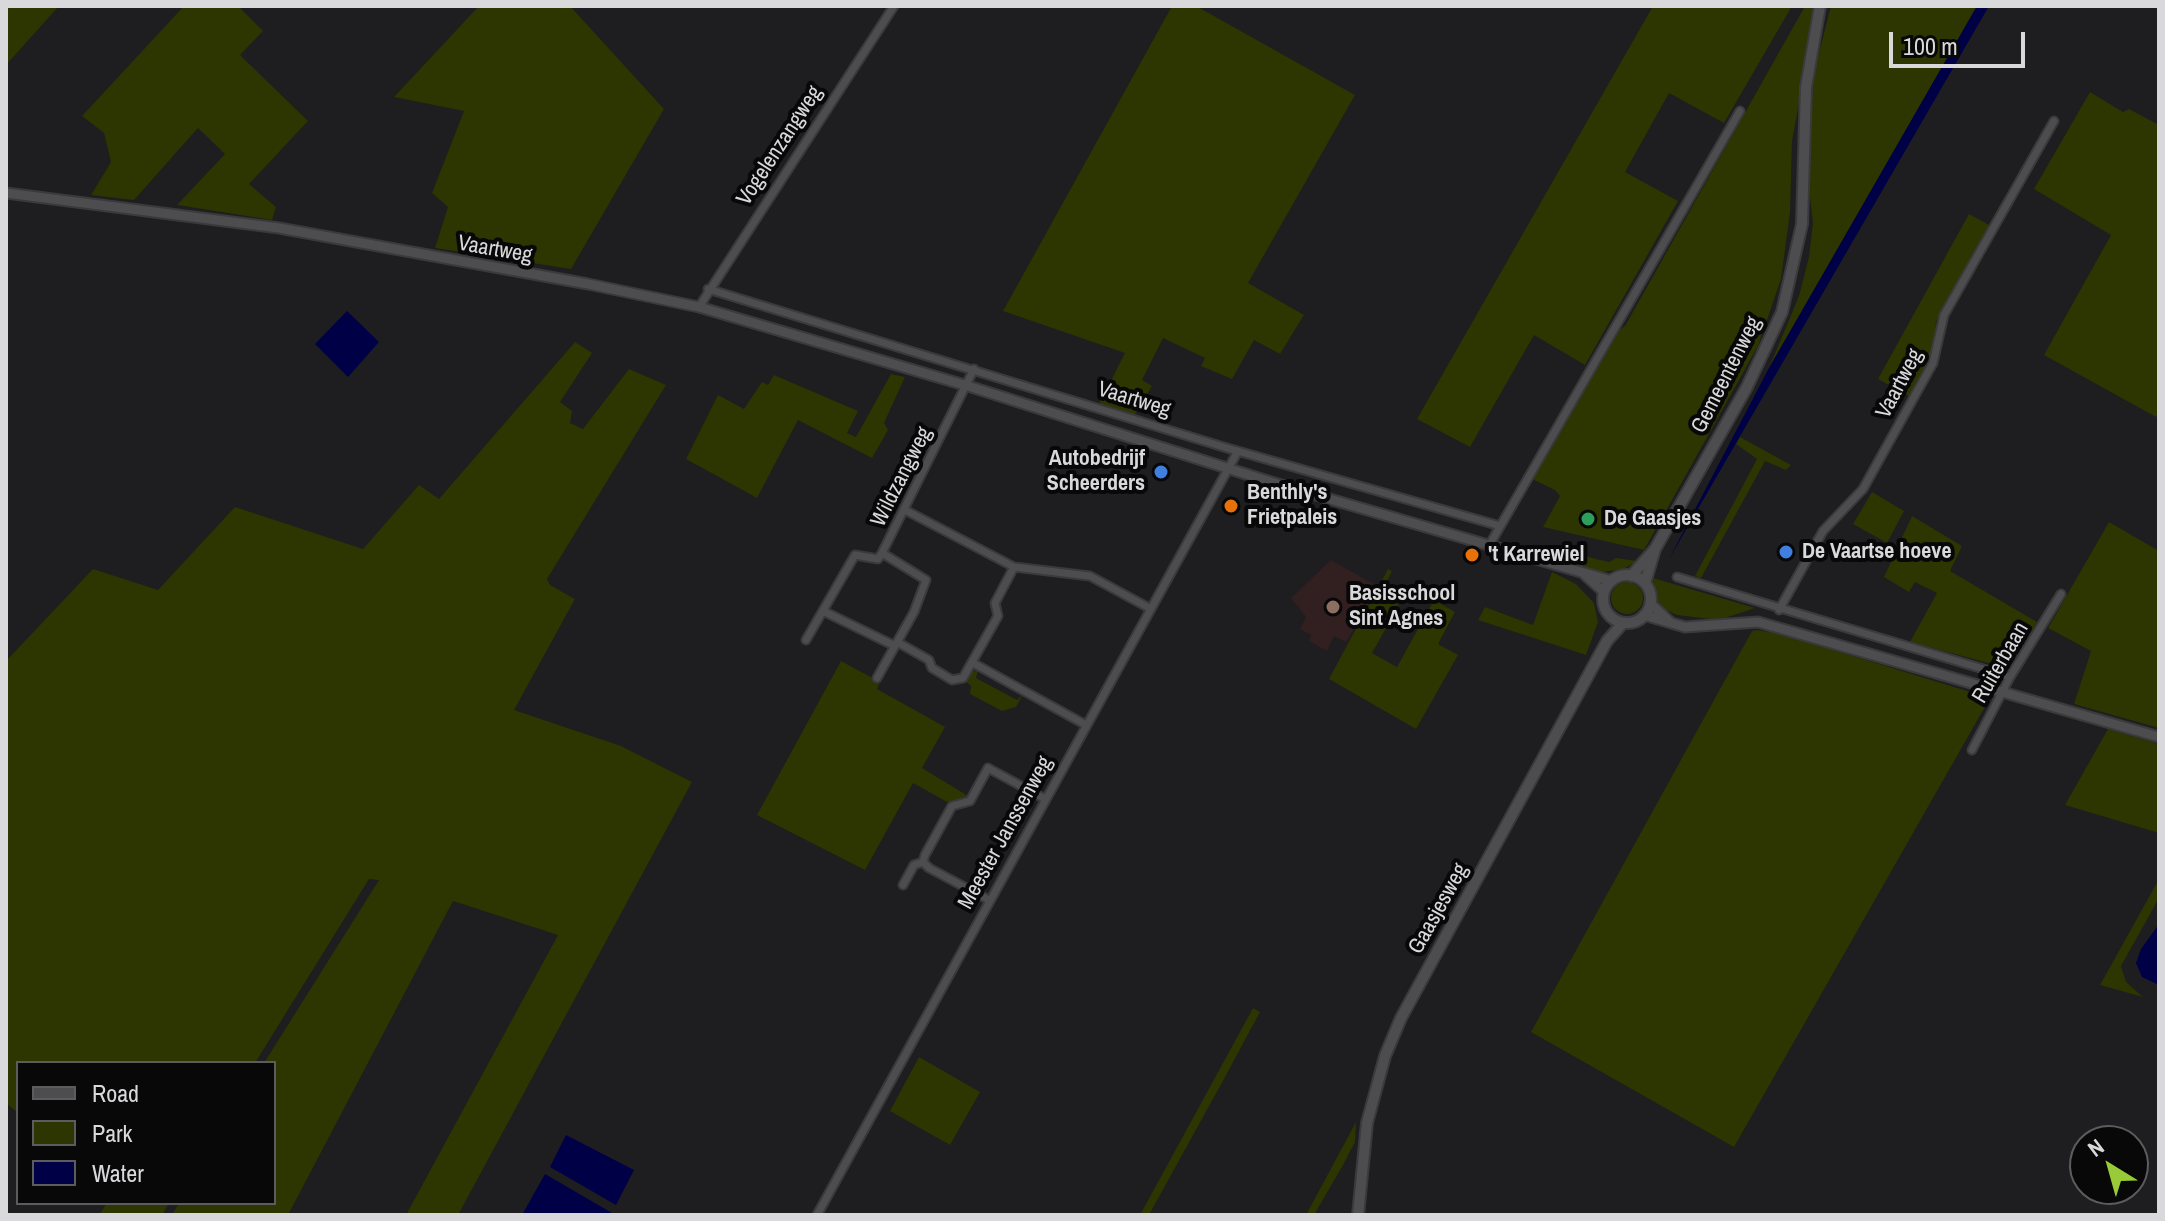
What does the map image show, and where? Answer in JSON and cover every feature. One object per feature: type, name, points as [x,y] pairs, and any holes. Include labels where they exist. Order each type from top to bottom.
[{"type":"main road","name":"Gemeentenweg","points":[[1631,576],[1655,549],[1747,387],[1782,312],[1802,224],[1806,87],[1820,12],[1828,6]]},
{"type":"main road","name":"Gemeentenweg","points":[[1645,583],[1655,549]]},
{"type":"main road","points":[[1631,576],[1645,583],[1650,603],[1644,615],[1623,623],[1611,616],[1604,605],[1604,592],[1612,581],[1631,576]]},
{"type":"main road","name":"Gaasjesweg","points":[[1607,641],[1611,616]]},
{"type":"main road","name":"Gaasjesweg","points":[[1358,1215],[1367,1123],[1385,1056],[1401,1018],[1607,641],[1623,623]]},
{"type":"street","name":"Vogelenzangweg","points":[[699,307],[894,6]]},
{"type":"street","points":[[1490,544],[1740,111]]},
{"type":"street","name":"Vaartweg","points":[[1779,627],[1781,611],[1823,531],[1863,489],[1933,363],[1944,315],[2054,121]]},
{"type":"street","name":"Vaartweg","points":[[6,193],[279,228],[609,287],[699,307],[968,386],[1229,469],[1612,581]]},
{"type":"street","name":"Vaartweg","points":[[708,289],[1238,451],[1500,526]]},
{"type":"street","points":[[968,386],[974,369]]},
{"type":"street","name":"Wildzangweg","points":[[806,640],[855,555],[878,559],[882,553],[968,386]]},
{"type":"street","points":[[1229,469],[1238,451]]},
{"type":"street","name":"Meester Janssenweg","points":[[817,1215],[1229,469]]},
{"type":"street","points":[[905,510],[1014,567],[1090,576],[1151,609]]},
{"type":"street","points":[[877,678],[926,580],[882,553]]},
{"type":"street","points":[[823,611],[929,660],[932,668],[959,680],[973,663],[998,616],[995,603],[1014,567]]},
{"type":"street","name":"Vaartweg","points":[[1585,575],[1604,592]]},
{"type":"street","points":[[1677,577],[1781,611],[2010,677]]},
{"type":"street","name":"Ruiterbaan","points":[[1972,750],[2010,677],[2061,594]]},
{"type":"street","points":[[1650,603],[1670,622]]},
{"type":"street","points":[[1644,615],[1703,628],[1742,621],[1779,627],[2159,737]]},
{"type":"street","points":[[973,663],[1086,725]]},
{"type":"street","points":[[903,885],[914,865],[923,862],[952,806],[970,801],[988,768],[1045,799]]},
{"type":"street","points":[[923,862],[989,900]]},
{"type":"shaded area","name":"Basisschool Sint Agnes","points":[[1331,560],[1379,587],[1346,642],[1334,636],[1327,651],[1309,641],[1311,635],[1300,629],[1306,617],[1291,598]]},
{"type":"green space","points":[[6,6],[59,6],[6,65]]},
{"type":"green space","points":[[184,6],[238,6],[263,31],[240,55],[308,121],[249,184],[276,207],[272,220],[177,205],[225,154],[198,128],[134,200],[91,195],[111,162],[104,133],[82,116]]},
{"type":"green space","points":[[479,6],[570,6],[664,109],[571,269],[435,248],[448,207],[432,193],[464,111],[394,97]]},
{"type":"green space","points":[[1172,6],[1196,6],[1355,95],[1248,283],[1304,315],[1280,354],[1254,340],[1232,379],[1201,366],[1205,358],[1163,338],[1142,380],[1152,386],[1134,416],[1098,406],[1125,353],[1003,311]]},
{"type":"green space","points":[[1653,6],[1792,6],[1724,123],[1669,93],[1625,172],[1678,201],[1585,365],[1534,335],[1470,447],[1417,419]]},
{"type":"green space","points":[[1805,6],[1817,6],[1792,141],[1790,212],[1781,279],[1758,346],[1644,550],[1543,527],[1560,496],[1555,490],[1532,479],[1615,333],[1625,326]]},
{"type":"green space","points":[[1831,6],[1977,6],[1769,368],[1799,296],[1809,257],[1813,223],[1808,181],[1811,84]]},
{"type":"green space","points":[[2090,92],[2123,112],[2129,109],[2159,125],[2159,411],[2156,417],[2044,355],[2111,235],[2034,189]]},
{"type":"green space","points":[[1969,214],[1991,226],[1936,322],[1933,354],[1909,396],[1878,379]]},
{"type":"green space","points":[[575,342],[592,353],[560,402],[572,411],[570,423],[583,429],[629,369],[666,385],[547,579],[550,585],[575,599],[514,710],[621,746],[692,782],[458,1215],[406,1215],[558,935],[453,901],[288,1215],[172,1215],[178,1205],[276,1205],[276,1061],[265,1061],[379,880],[369,879],[256,1061],[16,1061],[16,1111],[6,1103],[6,661],[93,569],[158,590],[235,507],[363,549],[419,485],[439,499]]},
{"type":"green space","points":[[891,374],[905,377],[884,423],[888,430],[872,458],[798,420],[757,498],[686,459],[718,395],[744,409],[762,382],[768,385],[774,375],[858,411],[847,433],[856,437]]},
{"type":"green space","points":[[1740,437],[1791,465],[1786,470],[1765,461],[1701,578],[1695,576],[1757,459],[1736,444]]},
{"type":"green space","points":[[1872,492],[1904,511],[1887,543],[1853,524]]},
{"type":"green space","points":[[1912,516],[1962,546],[1950,571],[2037,622],[2007,668],[1910,642],[1937,593],[1915,582],[1909,592],[1884,577]]},
{"type":"green space","points":[[2109,522],[2159,551],[2159,728],[2074,704],[2091,651],[2048,628]]},
{"type":"green space","points":[[1543,546],[1609,562],[1616,558],[1637,561],[1624,569],[1595,573],[1541,553]]},
{"type":"green space","points":[[1388,569],[1392,571],[1383,589],[1388,592],[1386,598],[1399,605],[1372,653],[1397,667],[1434,600],[1455,612],[1438,644],[1458,655],[1416,729],[1329,679]]},
{"type":"green space","points":[[1552,572],[1576,584],[1594,603],[1598,622],[1586,655],[1478,620],[1485,607],[1533,625]]},
{"type":"green space","points":[[1653,578],[1755,608],[1719,620],[1677,615],[1660,607],[1655,600]]},
{"type":"green space","points":[[1627,582],[1639,586],[1643,598],[1639,610],[1627,614],[1615,610],[1611,598],[1615,586]]},
{"type":"green space","points":[[1752,631],[1781,634],[1990,698],[1734,1147],[1531,1032]]},
{"type":"green space","points":[[841,661],[880,682],[877,689],[945,727],[922,768],[968,796],[947,802],[913,783],[865,870],[757,815]]},
{"type":"green space","points":[[978,670],[976,678],[1017,700],[1023,694],[1016,707],[1002,711],[970,694],[971,686],[965,681],[971,672]]},
{"type":"green space","points":[[2108,729],[2159,744],[2159,833],[2065,805]]},
{"type":"green space","points":[[2159,879],[2159,898],[2121,966],[2126,982],[2143,997],[2100,985]]},
{"type":"green space","points":[[1253,1008],[1260,1012],[1224,1079],[1149,1215],[1140,1215]]},
{"type":"green space","points":[[919,1057],[980,1092],[950,1145],[890,1111]]},
{"type":"green space","points":[[1356,1122],[1355,1142],[1343,1165],[1314,1215],[1306,1215]]},
{"type":"green space","points":[[106,1205],[168,1205],[162,1215],[99,1215]]},
{"type":"water","points":[[1977,6],[1989,6],[1669,559],[1769,368]]},
{"type":"water","points":[[347,311],[379,342],[348,377],[315,344]]},
{"type":"water","points":[[2159,924],[2159,985],[2142,977],[2136,963],[2141,949]]},
{"type":"water","points":[[566,1135],[634,1170],[616,1205],[550,1167]]},
{"type":"water","points":[[545,1174],[612,1213],[611,1215],[522,1215]]},
{"type":"place","name":"Autobedrijf Scheerders","points":[[1161,472]]},
{"type":"place","name":"Benthly's Frietpaleis","points":[[1231,506]]},
{"type":"place","name":"De Gaasjes","points":[[1588,519]]},
{"type":"place","name":"De Vaartse hoeve","points":[[1786,552]]},
{"type":"place","name":"'t Karrewiel","points":[[1472,555]]},
{"type":"place","name":"Basisschool Sint Agnes","points":[[1333,607]]}]
